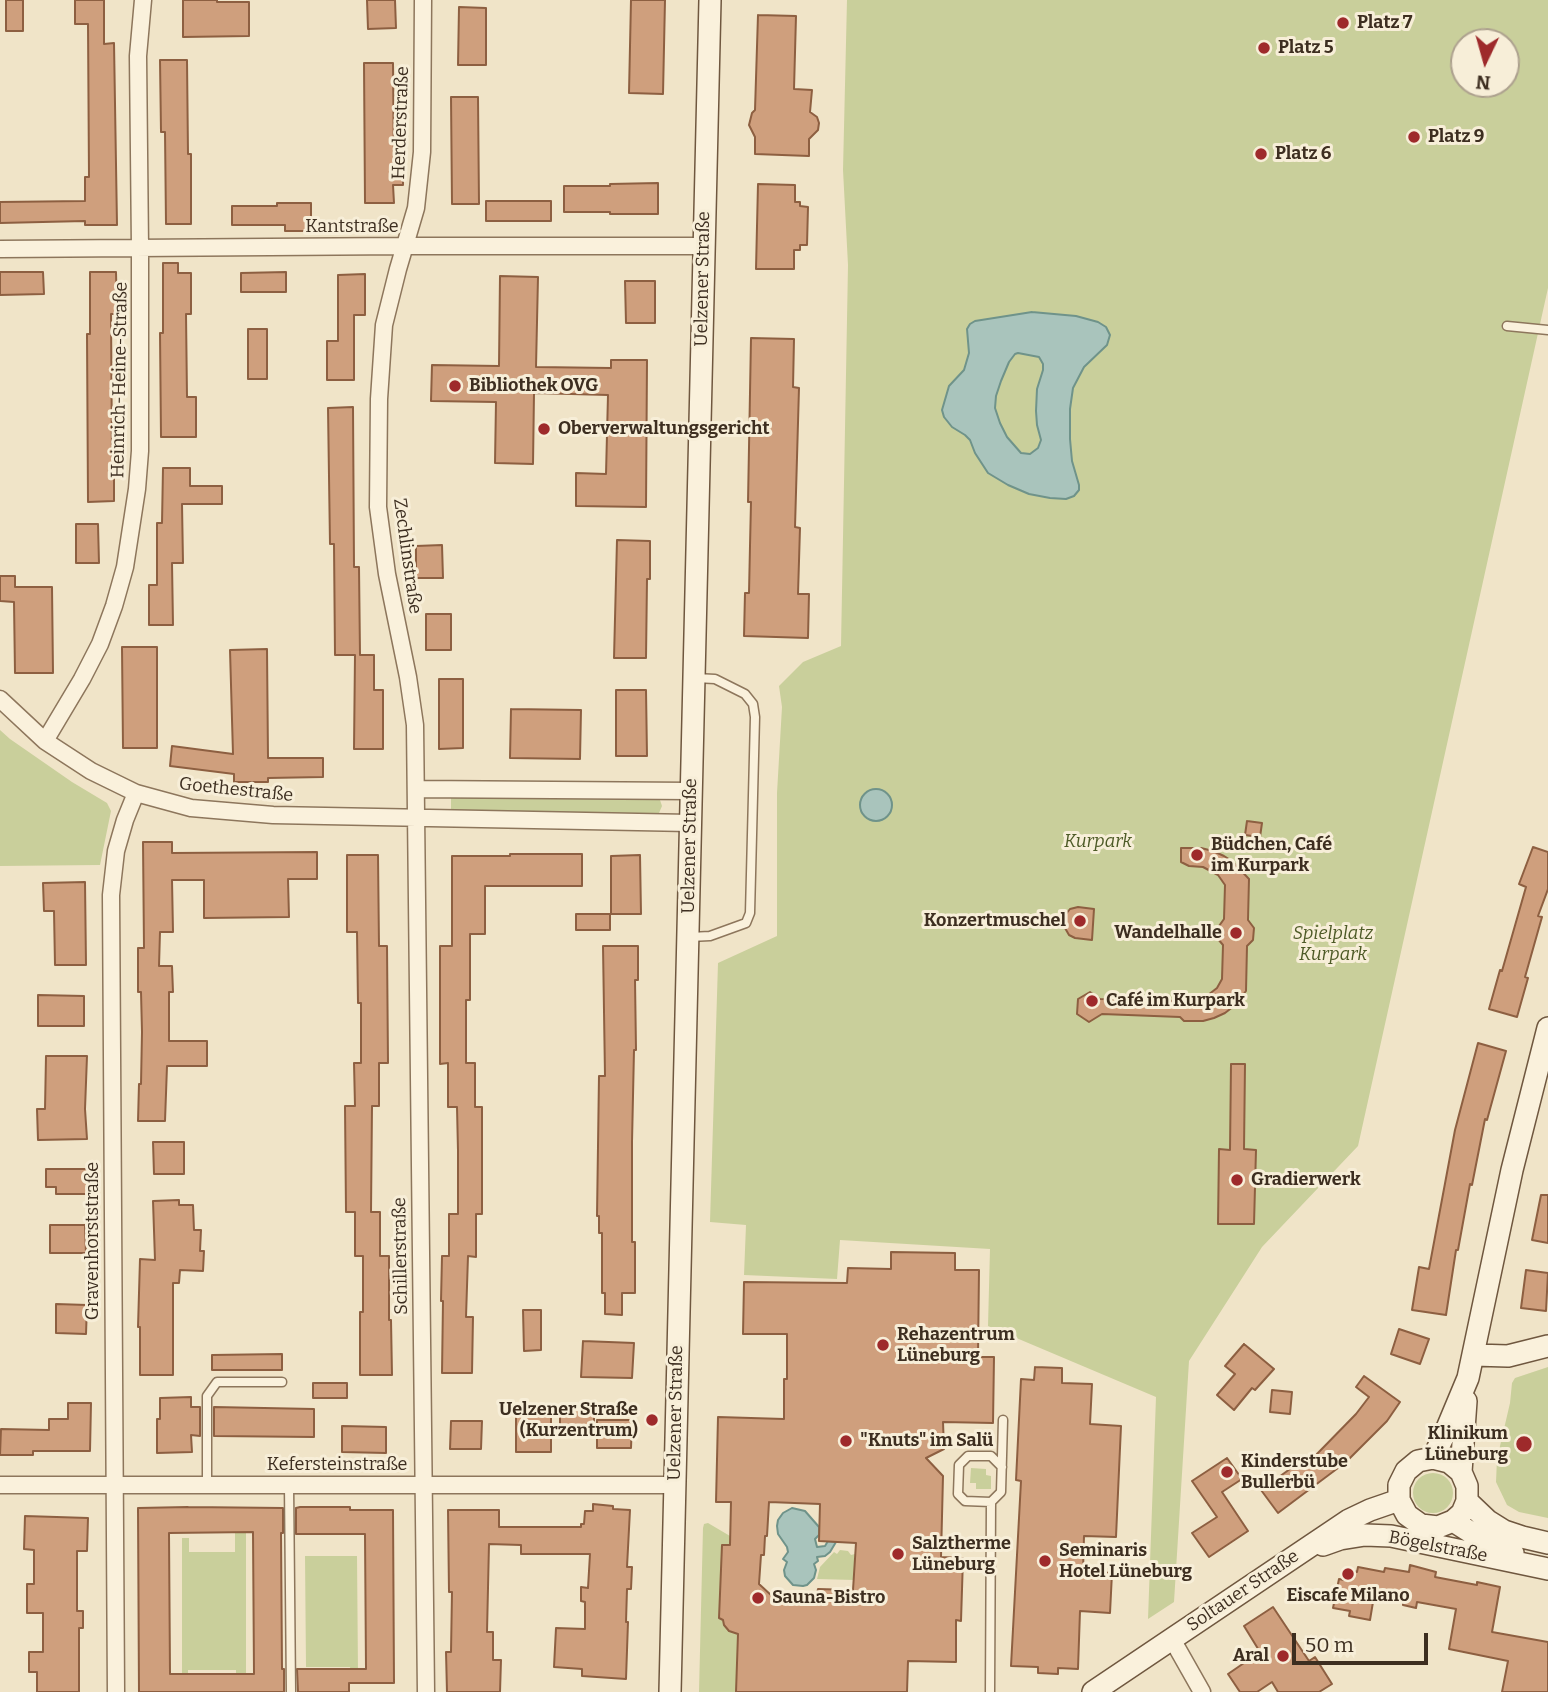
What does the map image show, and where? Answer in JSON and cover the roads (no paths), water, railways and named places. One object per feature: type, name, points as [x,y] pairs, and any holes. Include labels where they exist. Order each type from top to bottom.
[{"type":"street","name":"Heinrich-Heine-Straße","points":[[45,741],[100,644],[125,568],[136,502],[140,451],[141,248],[138,56],[143,0]]},
{"type":"street","name":"Herderstraße","points":[[404,246],[416,208],[422,152],[423,0]]},
{"type":"street","name":"Uelzener Straße","points":[[670,1692],[666,1485],[687,938],[710,0]]},
{"type":"street","name":"Zechlinstraße","points":[[404,246],[384,325],[379,399],[378,507],[387,574],[412,701],[416,789]]},
{"type":"street","name":"Kantstraße","points":[[0,249],[704,246]]},
{"type":"street","name":"Goethestraße","points":[[0,699],[45,741],[90,771],[136,793],[191,808],[273,815],[690,823]]},
{"type":"street","points":[[416,819],[416,789],[691,791]]},
{"type":"street","name":"Gravenhorststraße","points":[[116,1692],[111,894],[116,851],[136,793]]},
{"type":"street","name":"Schillerstraße","points":[[416,819],[426,1692]]},
{"type":"street","points":[[1433,1458],[1468,1378],[1511,1170],[1548,1028]]},
{"type":"street","points":[[1474,1355],[1508,1356],[1548,1346]]},
{"type":"street","points":[[1461,1472],[1468,1378]]},
{"type":"street","points":[[1433,1458],[1449,1462],[1461,1472],[1467,1486],[1467,1501],[1462,1513],[1453,1521],[1438,1527],[1421,1525],[1407,1516],[1399,1500],[1399,1485],[1406,1471],[1418,1461],[1433,1458]]},
{"type":"street","name":"Kefersteinstraße","points":[[0,1485],[666,1485]]},
{"type":"street","name":"Soltauer Straße","points":[[1093,1692],[1349,1520],[1399,1500]]},
{"type":"street","name":"Bögelstraße","points":[[1467,1501],[1488,1521],[1504,1531],[1548,1543]]},
{"type":"street","name":"Bögelstraße","points":[[1453,1521],[1497,1547],[1539,1563]]},
{"type":"street","name":"Bögelstraße","points":[[1298,1554],[1340,1539],[1365,1535],[1391,1536],[1539,1563]]},
{"type":"street","points":[[1172,1639],[1202,1692]]},
{"type":"lane","points":[[1507,326],[1548,330]]},
{"type":"lane","points":[[687,938],[710,936],[746,923],[750,913],[755,717],[753,704],[745,694],[715,679],[694,678]]},
{"type":"lane","points":[[207,1484],[207,1396],[217,1382],[282,1382]]},
{"type":"lane","points":[[990,1692],[991,1502],[1001,1492],[1003,1420]]},
{"type":"lane","points":[[991,1502],[965,1501],[958,1494],[959,1465],[968,1456],[991,1456],[1002,1467]]},
{"type":"lane","points":[[289,1485],[291,1692]]},
{"type":"water","points":[[1032,312],[1076,316],[1106,327],[1110,335],[1107,345],[1084,367],[1073,388],[1070,439],[1072,461],[1079,485],[1074,496],[1066,499],[1029,494],[988,473],[970,440],[952,427],[944,417],[942,410],[949,386],[964,370],[969,353],[967,329],[975,321]],"holes":[[[1015,354],[1039,357],[1043,370],[1037,389],[1036,411],[1041,440],[1038,448],[1030,454],[1021,453],[1007,437],[1000,423],[995,408],[996,396],[1009,362]]]},
{"type":"water","points":[[876,789],[887,794],[892,805],[887,816],[876,821],[865,816],[860,805],[865,794]]},
{"type":"water","points":[[792,1508],[805,1511],[819,1527],[819,1535],[815,1539],[817,1547],[825,1546],[828,1541],[836,1542],[825,1556],[817,1557],[814,1578],[803,1586],[793,1585],[785,1576],[787,1562],[783,1559],[788,1552],[778,1534],[778,1520]]},
{"type":"place","name":"Platz 7","points":[[1343,23]]},
{"type":"place","name":"Platz 5","points":[[1264,48]]},
{"type":"place","name":"Platz 9","points":[[1414,137]]},
{"type":"place","name":"Platz 6","points":[[1261,154]]},
{"type":"place","name":"Bibliothek OVG","points":[[455,386]]},
{"type":"place","name":"Oberverwaltungsgericht","points":[[544,429]]},
{"type":"place","name":"Büdchen, Café im Kurpark","points":[[1197,855]]},
{"type":"place","name":"Konzertmuschel","points":[[1080,921]]},
{"type":"place","name":"Wandelhalle","points":[[1236,933]]},
{"type":"place","name":"Café im Kurpark","points":[[1092,1001]]},
{"type":"place","name":"Gradierwerk","points":[[1237,1180]]},
{"type":"place","name":"Rehazentrum Lüneburg","points":[[883,1345]]},
{"type":"place","name":"Uelzener Straße (Kurzentrum)","points":[[652,1420]]},
{"type":"place","name":"\"Knuts\" im Salü","points":[[846,1441]]},
{"type":"place","name":"Klinikum Lüneburg","points":[[1524,1444]]},
{"type":"place","name":"Kinderstube Bullerbü","points":[[1227,1472]]},
{"type":"place","name":"Salztherme Lüneburg","points":[[898,1554]]},
{"type":"place","name":"Seminaris Hotel Lüneburg","points":[[1045,1561]]},
{"type":"place","name":"Eiscafe Milano","points":[[1348,1574]]},
{"type":"place","name":"Sauna-Bistro","points":[[758,1598]]},
{"type":"place","name":"Aral","points":[[1283,1656]]},
{"type":"park label","name":"Kurpark","points":[[1098,842]]},
{"type":"park label","name":"Spielplatz Kurpark","points":[[1333,944]]}]
